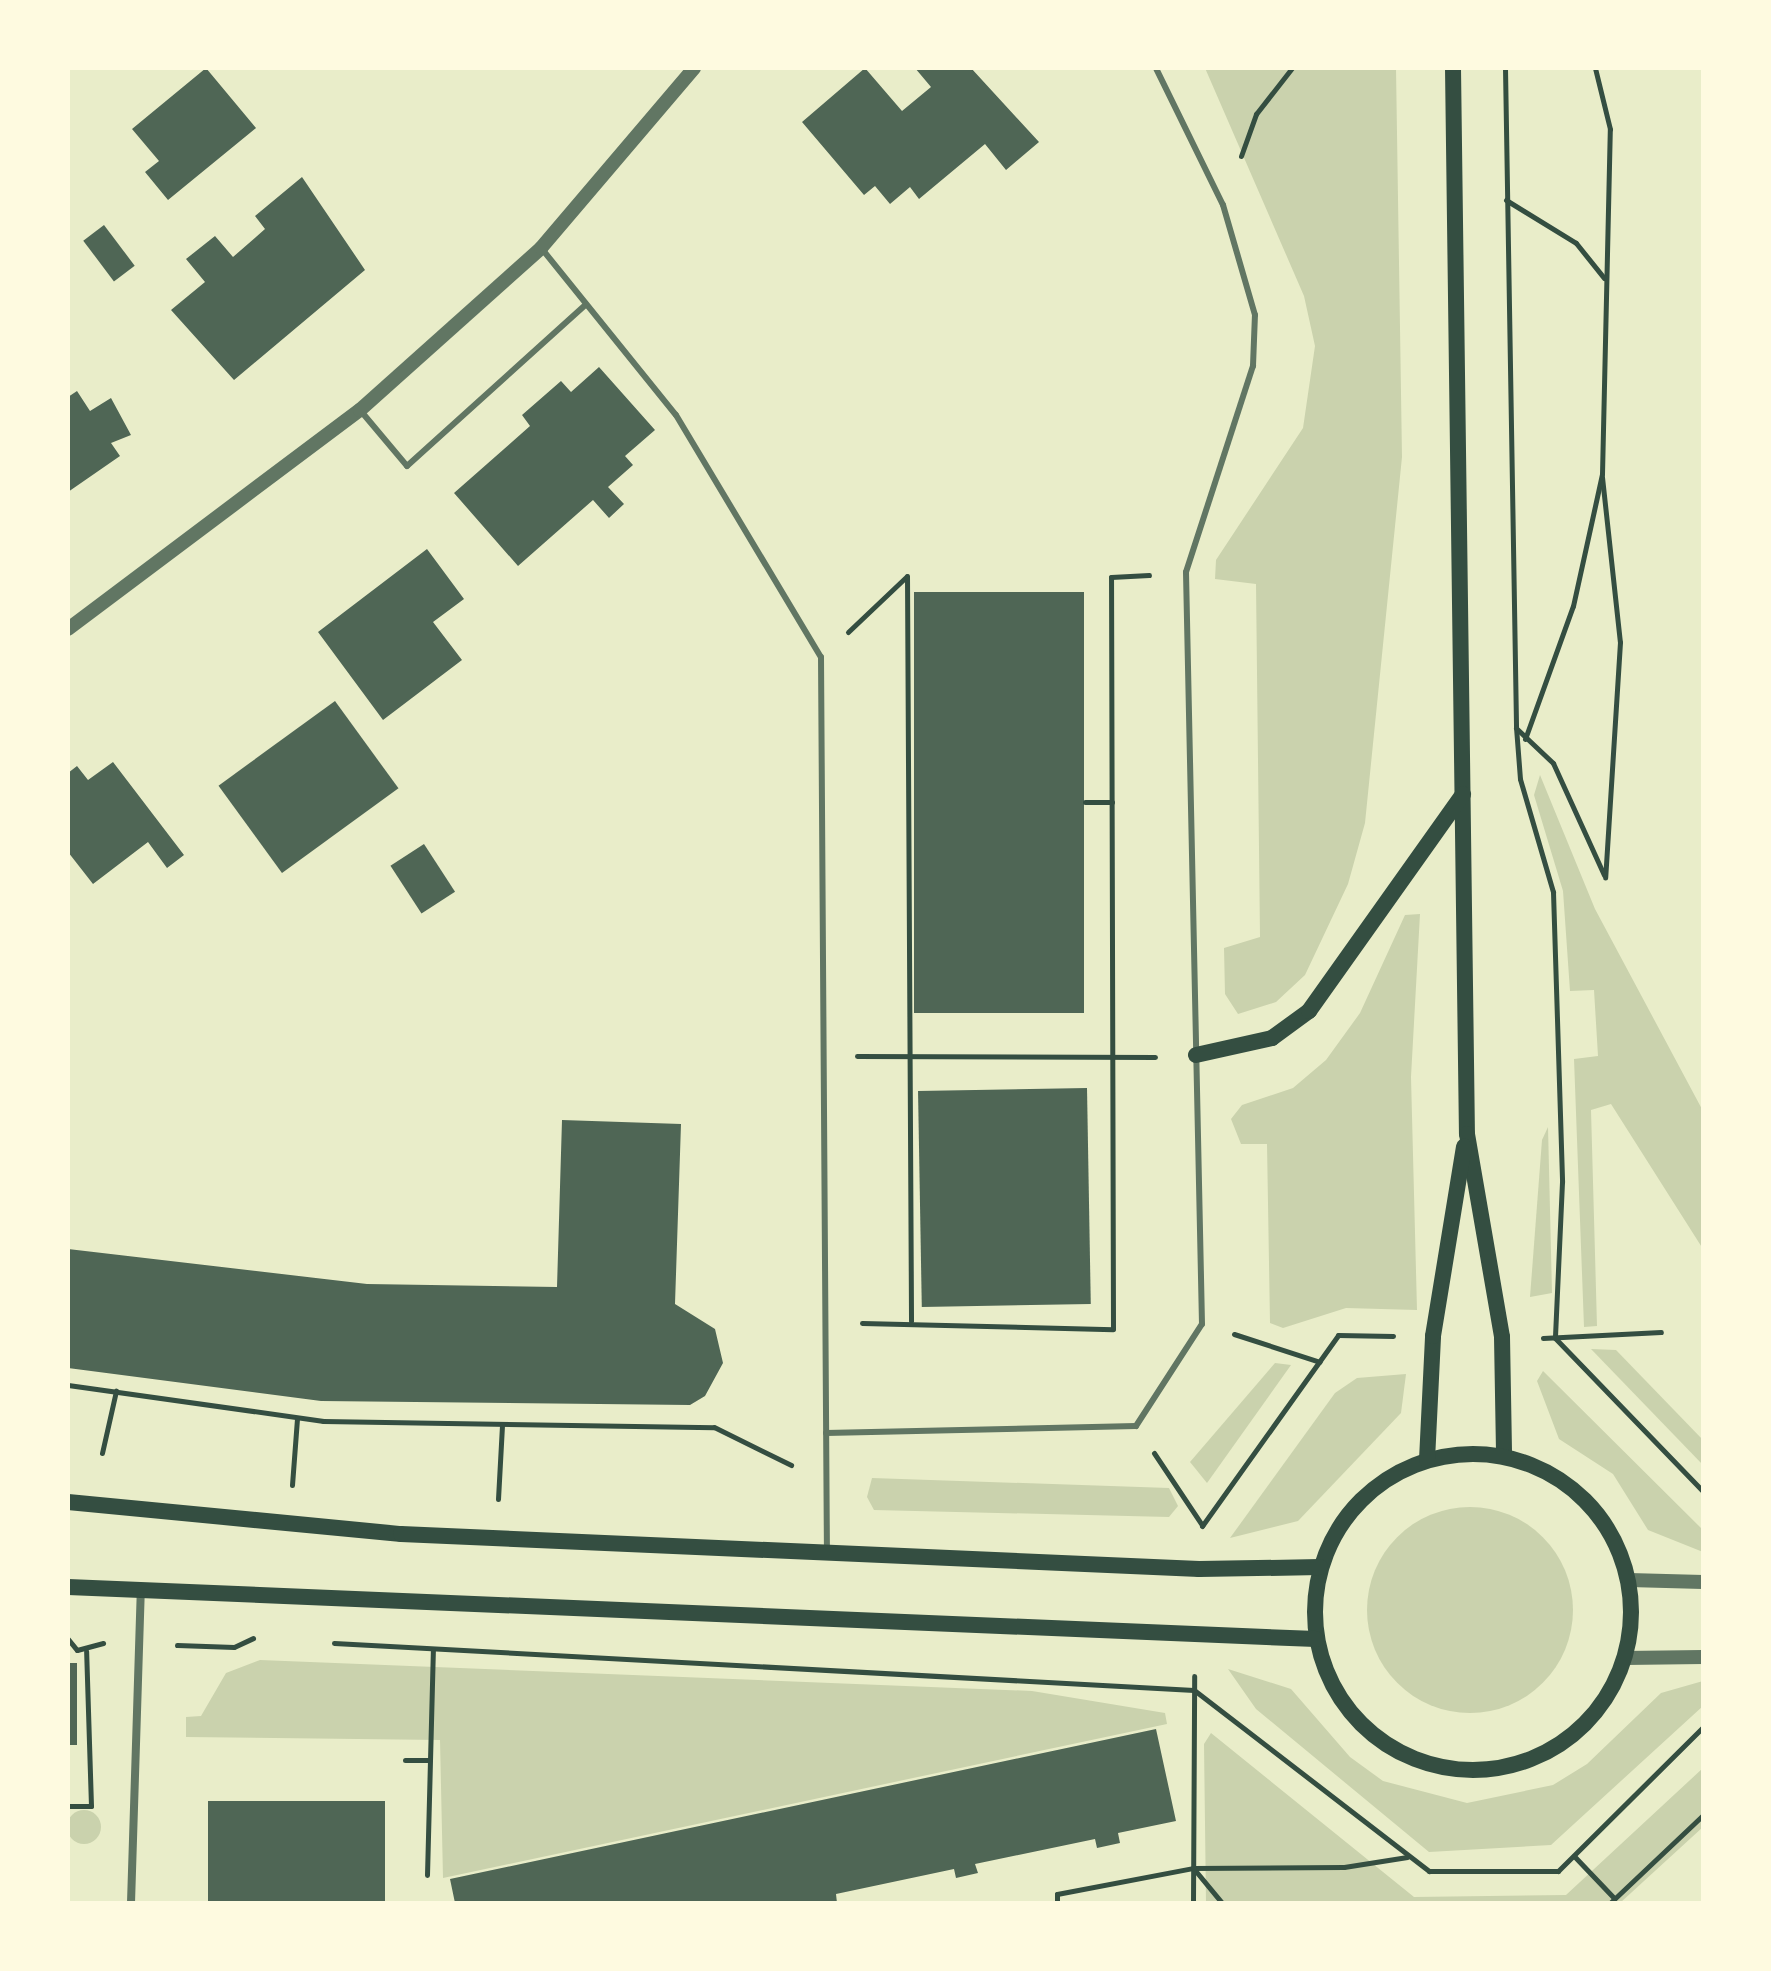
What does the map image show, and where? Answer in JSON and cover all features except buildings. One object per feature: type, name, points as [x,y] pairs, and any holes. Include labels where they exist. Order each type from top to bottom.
[{"type":"main road","points":[[1453,68],[1467,1134],[1502,1337],[1504,1456]]},
{"type":"main road","points":[[1196,1055],[1272,1038],[1309,1011],[1463,794]]},
{"type":"main road","points":[[1427,1460],[1433,1336],[1467,1134]]},
{"type":"main road","points":[[1504,1456],[1547,1472],[1585,1499],[1613,1536],[1629,1580],[1625,1658],[1582,1728],[1510,1767],[1469,1771],[1426,1764],[1386,1746],[1353,1718],[1329,1681],[1316,1639],[1320,1567],[1361,1500],[1427,1460],[1504,1456]]},
{"type":"main road","points":[[68,1502],[401,1534],[1199,1569],[1320,1567]]},
{"type":"main road","points":[[68,1587],[1195,1638],[1316,1639]]},
{"type":"street","points":[[68,629],[360,410],[541,248],[694,68]]},
{"type":"street","points":[[1629,1580],[1703,1582]]},
{"type":"street","points":[[131,1903],[141,1591]]},
{"type":"street","points":[[1625,1658],[1703,1657]]},
{"type":"lane","points":[[826,1433],[1136,1426],[1202,1324],[1186,572],[1253,366],[1255,315],[1223,205],[1156,68]]},
{"type":"lane","points":[[541,248],[676,415],[821,657],[827,1554]]},
{"type":"lane","points":[[360,410],[407,466],[586,304]]},
{"type":"path","points":[[1223,205],[1256,114],[1292,68]]},
{"type":"path","points":[[1505,68],[1516,727],[1520,779],[1553,892],[1562,1182],[1555,1338],[1703,1491]]},
{"type":"path","points":[[1516,727],[1553,763],[1605,878],[1620,642],[1602,474],[1604,279],[1610,129],[1595,68]]},
{"type":"path","points":[[1506,200],[1576,243],[1604,279]]},
{"type":"path","points":[[1525,739],[1573,606],[1602,474]]},
{"type":"path","points":[[824,1324],[911,1321],[1113,1329],[1111,577],[1186,572]]},
{"type":"path","points":[[821,657],[907,576],[911,1321]]},
{"type":"path","points":[[1085,802],[1112,802]]},
{"type":"path","points":[[907,804],[917,804]]},
{"type":"path","points":[[825,1055],[1113,1059],[1196,1055]]},
{"type":"path","points":[[1202,1324],[1320,1362]]},
{"type":"path","points":[[1555,1338],[1661,1332]]},
{"type":"path","points":[[1199,1569],[1202,1525],[1338,1335]]},
{"type":"path","points":[[68,1385],[297,1418],[714,1427],[827,1483]]},
{"type":"path","points":[[102,1453],[116,1391]]},
{"type":"path","points":[[291,1494],[297,1418]]},
{"type":"path","points":[[498,1504],[502,1424]]},
{"type":"path","points":[[1136,1426],[1202,1525]]},
{"type":"path","points":[[1193,1903],[1195,1638]]},
{"type":"path","points":[[68,1639],[86,1651],[93,1690],[91,1806],[68,1806]]},
{"type":"path","points":[[234,1647],[268,1639]]},
{"type":"path","points":[[86,1651],[94,1643]]},
{"type":"path","points":[[328,1643],[1194,1690],[1429,1871],[1558,1871],[1703,1727]]},
{"type":"path","points":[[427,1875],[433,1650]]},
{"type":"path","points":[[405,1760],[428,1760]]},
{"type":"path","points":[[1574,1856],[1612,1900],[1703,1815]]},
{"type":"path","points":[[1057,1903],[1057,1894],[1193,1868],[1344,1867],[1408,1857]]},
{"type":"path","points":[[1193,1868],[1222,1903]]},
{"type":"green space","points":[[1205,68],[1396,68],[1402,457],[1365,823],[1348,884],[1305,975],[1276,1002],[1238,1014],[1225,994],[1224,948],[1260,937],[1256,584],[1215,579],[1216,560],[1303,428],[1315,346],[1304,296]]},
{"type":"green space","points":[[1540,775],[1595,909],[1703,1111],[1703,1249],[1611,1104],[1591,1110],[1597,1326],[1584,1327],[1574,1059],[1598,1056],[1594,990],[1570,991],[1563,891],[1534,795]]},
{"type":"green space","points":[[1420,914],[1411,1077],[1417,1310],[1346,1308],[1283,1328],[1270,1323],[1267,1144],[1241,1144],[1231,1119],[1242,1105],[1293,1088],[1326,1060],[1360,1013],[1405,915]]},
{"type":"green space","points":[[1548,1127],[1552,1293],[1530,1297],[1542,1140]]},
{"type":"green space","points":[[1591,1349],[1616,1350],[1703,1440],[1703,1465]]},
{"type":"green space","points":[[1275,1363],[1291,1365],[1207,1483],[1190,1462]]},
{"type":"green space","points":[[1543,1371],[1703,1530],[1703,1552],[1648,1530],[1613,1474],[1559,1439],[1537,1381]]},
{"type":"green space","points":[[1406,1374],[1401,1413],[1298,1521],[1230,1538],[1335,1393],[1357,1378]]},
{"type":"green space","points":[[872,1478],[1169,1488],[1178,1506],[1169,1517],[874,1510],[867,1497]]},
{"type":"green space","points":[[1470,1507],[1509,1515],[1543,1537],[1565,1571],[1573,1610],[1565,1649],[1543,1683],[1509,1705],[1470,1713],[1431,1705],[1397,1683],[1375,1649],[1367,1610],[1375,1571],[1397,1537],[1431,1515]]},
{"type":"green space","points":[[260,1660],[1032,1691],[1165,1713],[1167,1724],[443,1878],[440,1740],[186,1737],[186,1717],[201,1716],[226,1673]]},
{"type":"green space","points":[[1228,1669],[1291,1689],[1350,1757],[1383,1781],[1467,1803],[1553,1785],[1587,1764],[1661,1693],[1703,1681],[1703,1706],[1551,1845],[1429,1852],[1256,1709]]},
{"type":"green space","points":[[1211,1733],[1414,1897],[1566,1895],[1703,1768],[1703,1827],[1620,1903],[1206,1903],[1204,1744]]},
{"type":"green space","points":[[84,1810],[96,1815],[101,1827],[96,1839],[84,1844],[72,1839],[67,1827],[72,1815]]}]
